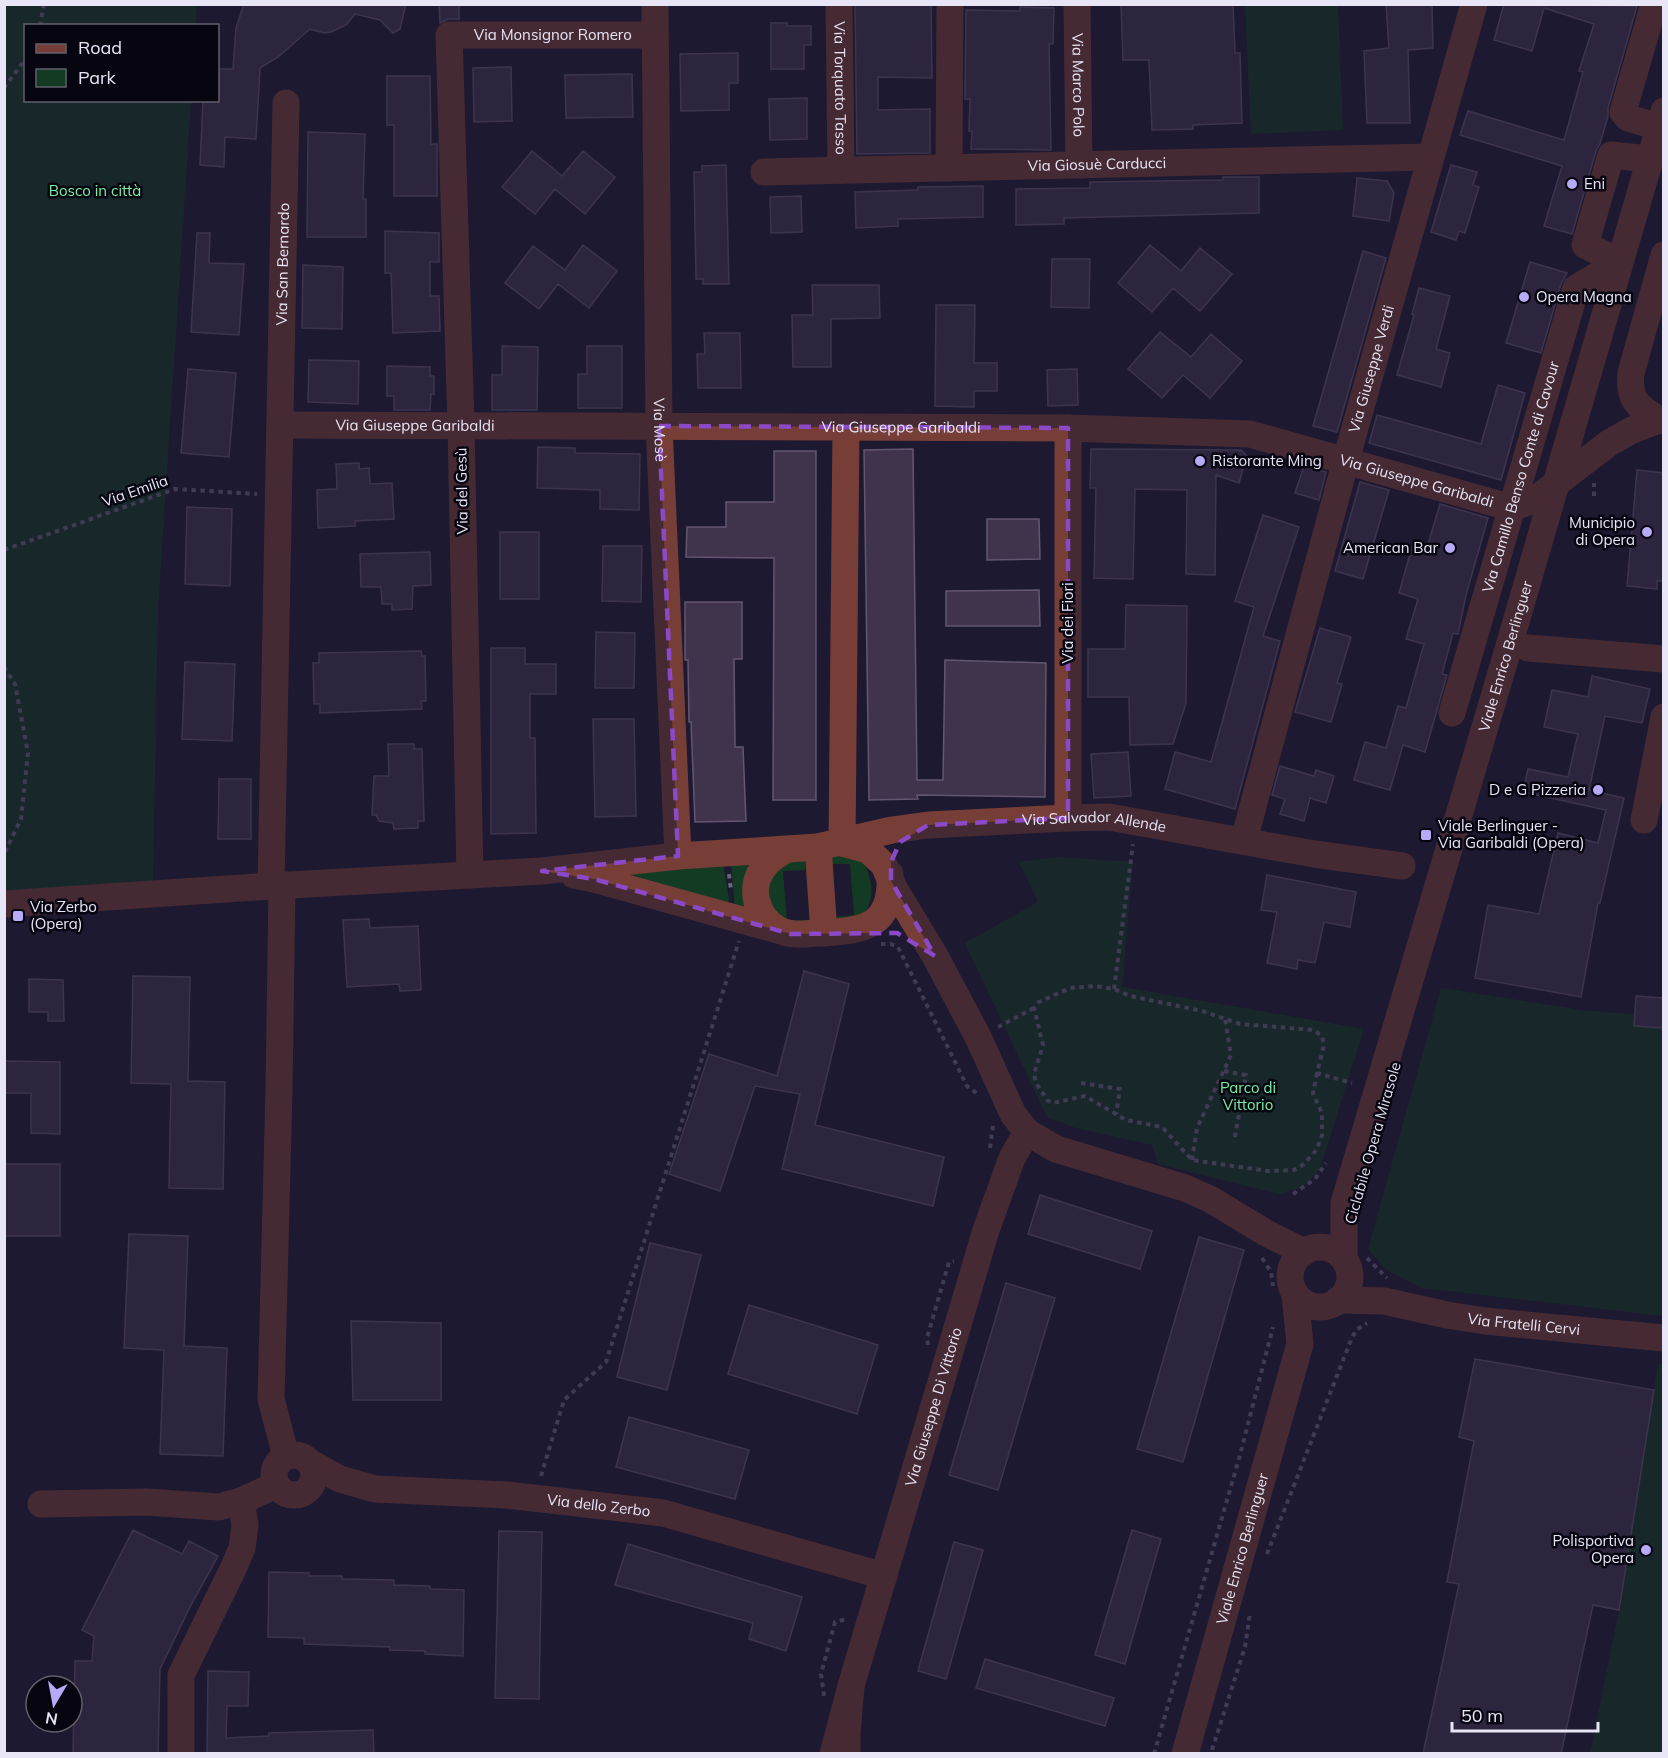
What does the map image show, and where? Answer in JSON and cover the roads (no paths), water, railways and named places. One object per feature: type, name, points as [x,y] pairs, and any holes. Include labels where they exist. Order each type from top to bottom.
[{"type":"street","name":"Via Mosè","points":[[655,4],[659,426],[678,856]]},
{"type":"street","name":"Via Torquato Tasso","points":[[839,4],[841,170]]},
{"type":"street","points":[[949,168],[950,4]]},
{"type":"street","name":"Via Marco Polo","points":[[1077,4],[1079,165]]},
{"type":"street","name":"Via Giuseppe Verdi","points":[[1244,840],[1346,460],[1474,4]]},
{"type":"street","points":[[1654,4],[1623,112],[1628,118],[1661,119]]},
{"type":"street","name":"Via Monsignor Romero","points":[[449,35],[655,35]]},
{"type":"street","name":"Via del Gesù","points":[[449,35],[461,425],[470,875]]},
{"type":"street","name":"Via San Bernardo","points":[[285,103],[279,496],[277,886],[279,1124],[271,1399],[298,1459]]},
{"type":"street","name":"Viale Enrico Berlinguer","points":[[1303,1256],[1344,1203],[1536,553],[1661,119]]},
{"type":"street","points":[[1620,262],[1585,244],[1596,206],[1611,155],[1650,159]]},
{"type":"street","name":"Via Giosuè Carducci","points":[[764,172],[1430,157]]},
{"type":"street","points":[[1661,420],[1634,401],[1630,384],[1631,373],[1664,255]]},
{"type":"street","name":"Via Camillo Benso Conte di Cavour","points":[[1452,713],[1576,288],[1620,262]]},
{"type":"street","name":"Via Giuseppe Garibaldi","points":[[280,425],[1068,428],[1250,434],[1512,508],[1536,499],[1609,442],[1632,430],[1661,420]]},
{"type":"street","points":[[824,933],[830,845],[846,427]]},
{"type":"street","name":"Via dei Fiori","points":[[1068,428],[1068,818]]},
{"type":"street","name":"Via Giuseppe Garibaldi","points":[[1512,508],[1536,553]]},
{"type":"street","points":[[1528,648],[1664,659]]},
{"type":"street","points":[[1644,819],[1664,717]]},
{"type":"street","name":"Via Salvador Allende","points":[[542,871],[678,856],[830,845],[892,830],[928,825],[1068,818],[1109,818],[1314,854],[1402,866]]},
{"type":"street","points":[[856,930],[872,924],[883,913],[891,894],[891,862],[895,849],[909,834],[928,825]]},
{"type":"street","points":[[830,845],[863,848],[877,856],[886,868],[891,881],[978,1036],[1012,1114],[1027,1132],[1056,1149],[1185,1188],[1210,1199],[1263,1245],[1303,1256],[1330,1249],[1338,1253],[1352,1261],[1348,1285],[1334,1302],[1315,1307],[1284,1295],[1291,1286],[1290,1276],[1303,1256]]},
{"type":"street","points":[[779,930],[763,916],[757,904],[755,891],[758,877],[765,865],[785,850]]},
{"type":"street","points":[[4,904],[542,871],[594,879],[791,934],[856,930],[886,931],[905,935],[935,956]]},
{"type":"street","name":"Via Giuseppe Di Vittorio","points":[[833,1754],[986,1230],[1012,1158],[1027,1132]]},
{"type":"street","name":"Viale Enrico Berlinguer","points":[[1344,1203],[1352,1261]]},
{"type":"street","name":"Via Fratelli Cervi","points":[[1352,1261],[1384,1301]]},
{"type":"street","name":"Viale Enrico Berlinguer","points":[[1284,1295],[1300,1344]]},
{"type":"street","name":"Via Fratelli Cervi","points":[[1334,1302],[1384,1301],[1485,1321],[1664,1338]]},
{"type":"street","name":"Viale Enrico Berlinguer","points":[[1185,1754],[1300,1344],[1334,1302]]},
{"type":"street","points":[[298,1459],[314,1468],[314,1482],[306,1492],[299,1495],[286,1494],[276,1485],[274,1479],[276,1465],[298,1459]]},
{"type":"street","name":"Via dello Zerbo","points":[[298,1459],[340,1479],[375,1489],[534,1497],[663,1513],[884,1576]]},
{"type":"street","points":[[41,1504],[146,1502],[219,1507],[241,1501],[276,1485]]},
{"type":"street","points":[[181,1754],[181,1675],[242,1548],[244,1525],[241,1501]]},
{"type":"street","name":"Via Giuseppe Di Vittorio","points":[[848,1754],[847,1734],[851,1686]]},
{"type":"place","name":"Eni","points":[[1572,184]]},
{"type":"place","name":"Opera Magna","points":[[1524,297]]},
{"type":"place","name":"Ristorante Ming","points":[[1200,461]]},
{"type":"place","name":"Municipio di Opera","points":[[1647,532]]},
{"type":"place","name":"American Bar","points":[[1450,548]]},
{"type":"place","name":"D e G Pizzeria","points":[[1598,790]]},
{"type":"place","name":"Viale Berlinguer - Via Garibaldi (Opera)","points":[[1426,835]]},
{"type":"place","name":"Via Zerbo (Opera)","points":[[18,916]]},
{"type":"place","name":"Polisportiva Opera","points":[[1646,1550]]},
{"type":"park label","name":"Bosco in città","points":[[95,191]]},
{"type":"park label","name":"Parco di Vittorio","points":[[1248,1096]]}]
